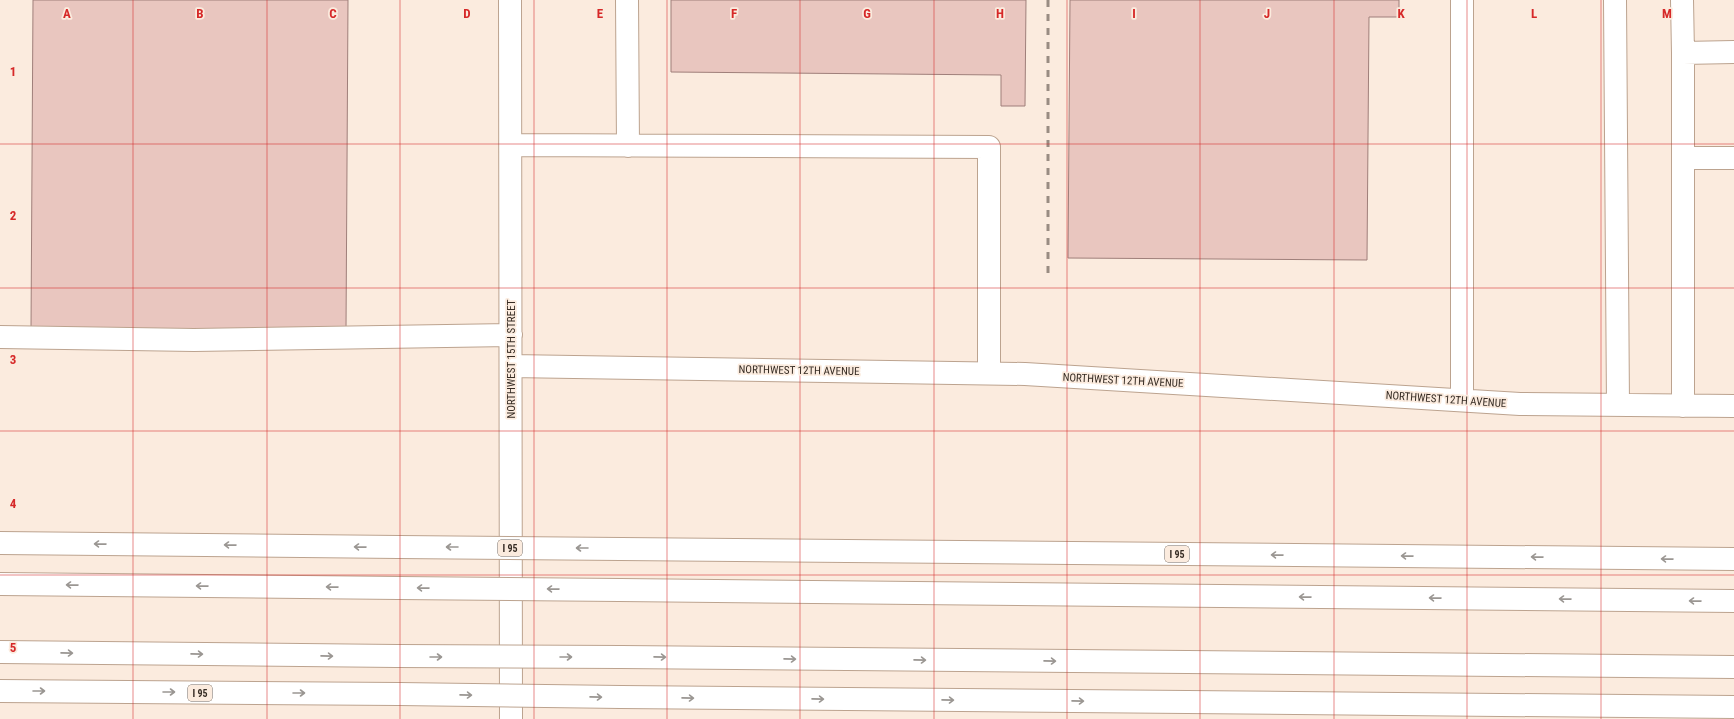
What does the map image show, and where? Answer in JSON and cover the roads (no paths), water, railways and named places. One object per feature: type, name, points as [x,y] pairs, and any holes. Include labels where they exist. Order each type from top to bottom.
[{"type":"main road","name":"NORTHWEST 15TH STREET","points":[[510,0],[511,719]]},
{"type":"main road","points":[[627,0],[628,146]]},
{"type":"main road","points":[[1462,0],[1462,400]]},
{"type":"main road","points":[[1615,0],[1618,405]]},
{"type":"main road","points":[[1682,0],[1683,406]]},
{"type":"main road","points":[[1683,53],[1734,52]]},
{"type":"main road","points":[[511,145],[989,147],[989,373]]},
{"type":"main road","points":[[1683,158],[1734,158]]},
{"type":"main road","points":[[0,337],[194,340],[511,335]]},
{"type":"main road","name":"NORTHWEST 12TH AVENUE","points":[[511,366],[1025,374],[1520,404],[1734,406]]},
{"type":"main road","name":"I 95","points":[[0,543],[1734,559]]},
{"type":"main road","points":[[0,584],[1734,601]]},
{"type":"main road","points":[[0,652],[1734,667]]},
{"type":"main road","name":"I 95","points":[[0,691],[1734,707]]},
{"type":"railway","points":[[1048,0],[1048,273]]}]
